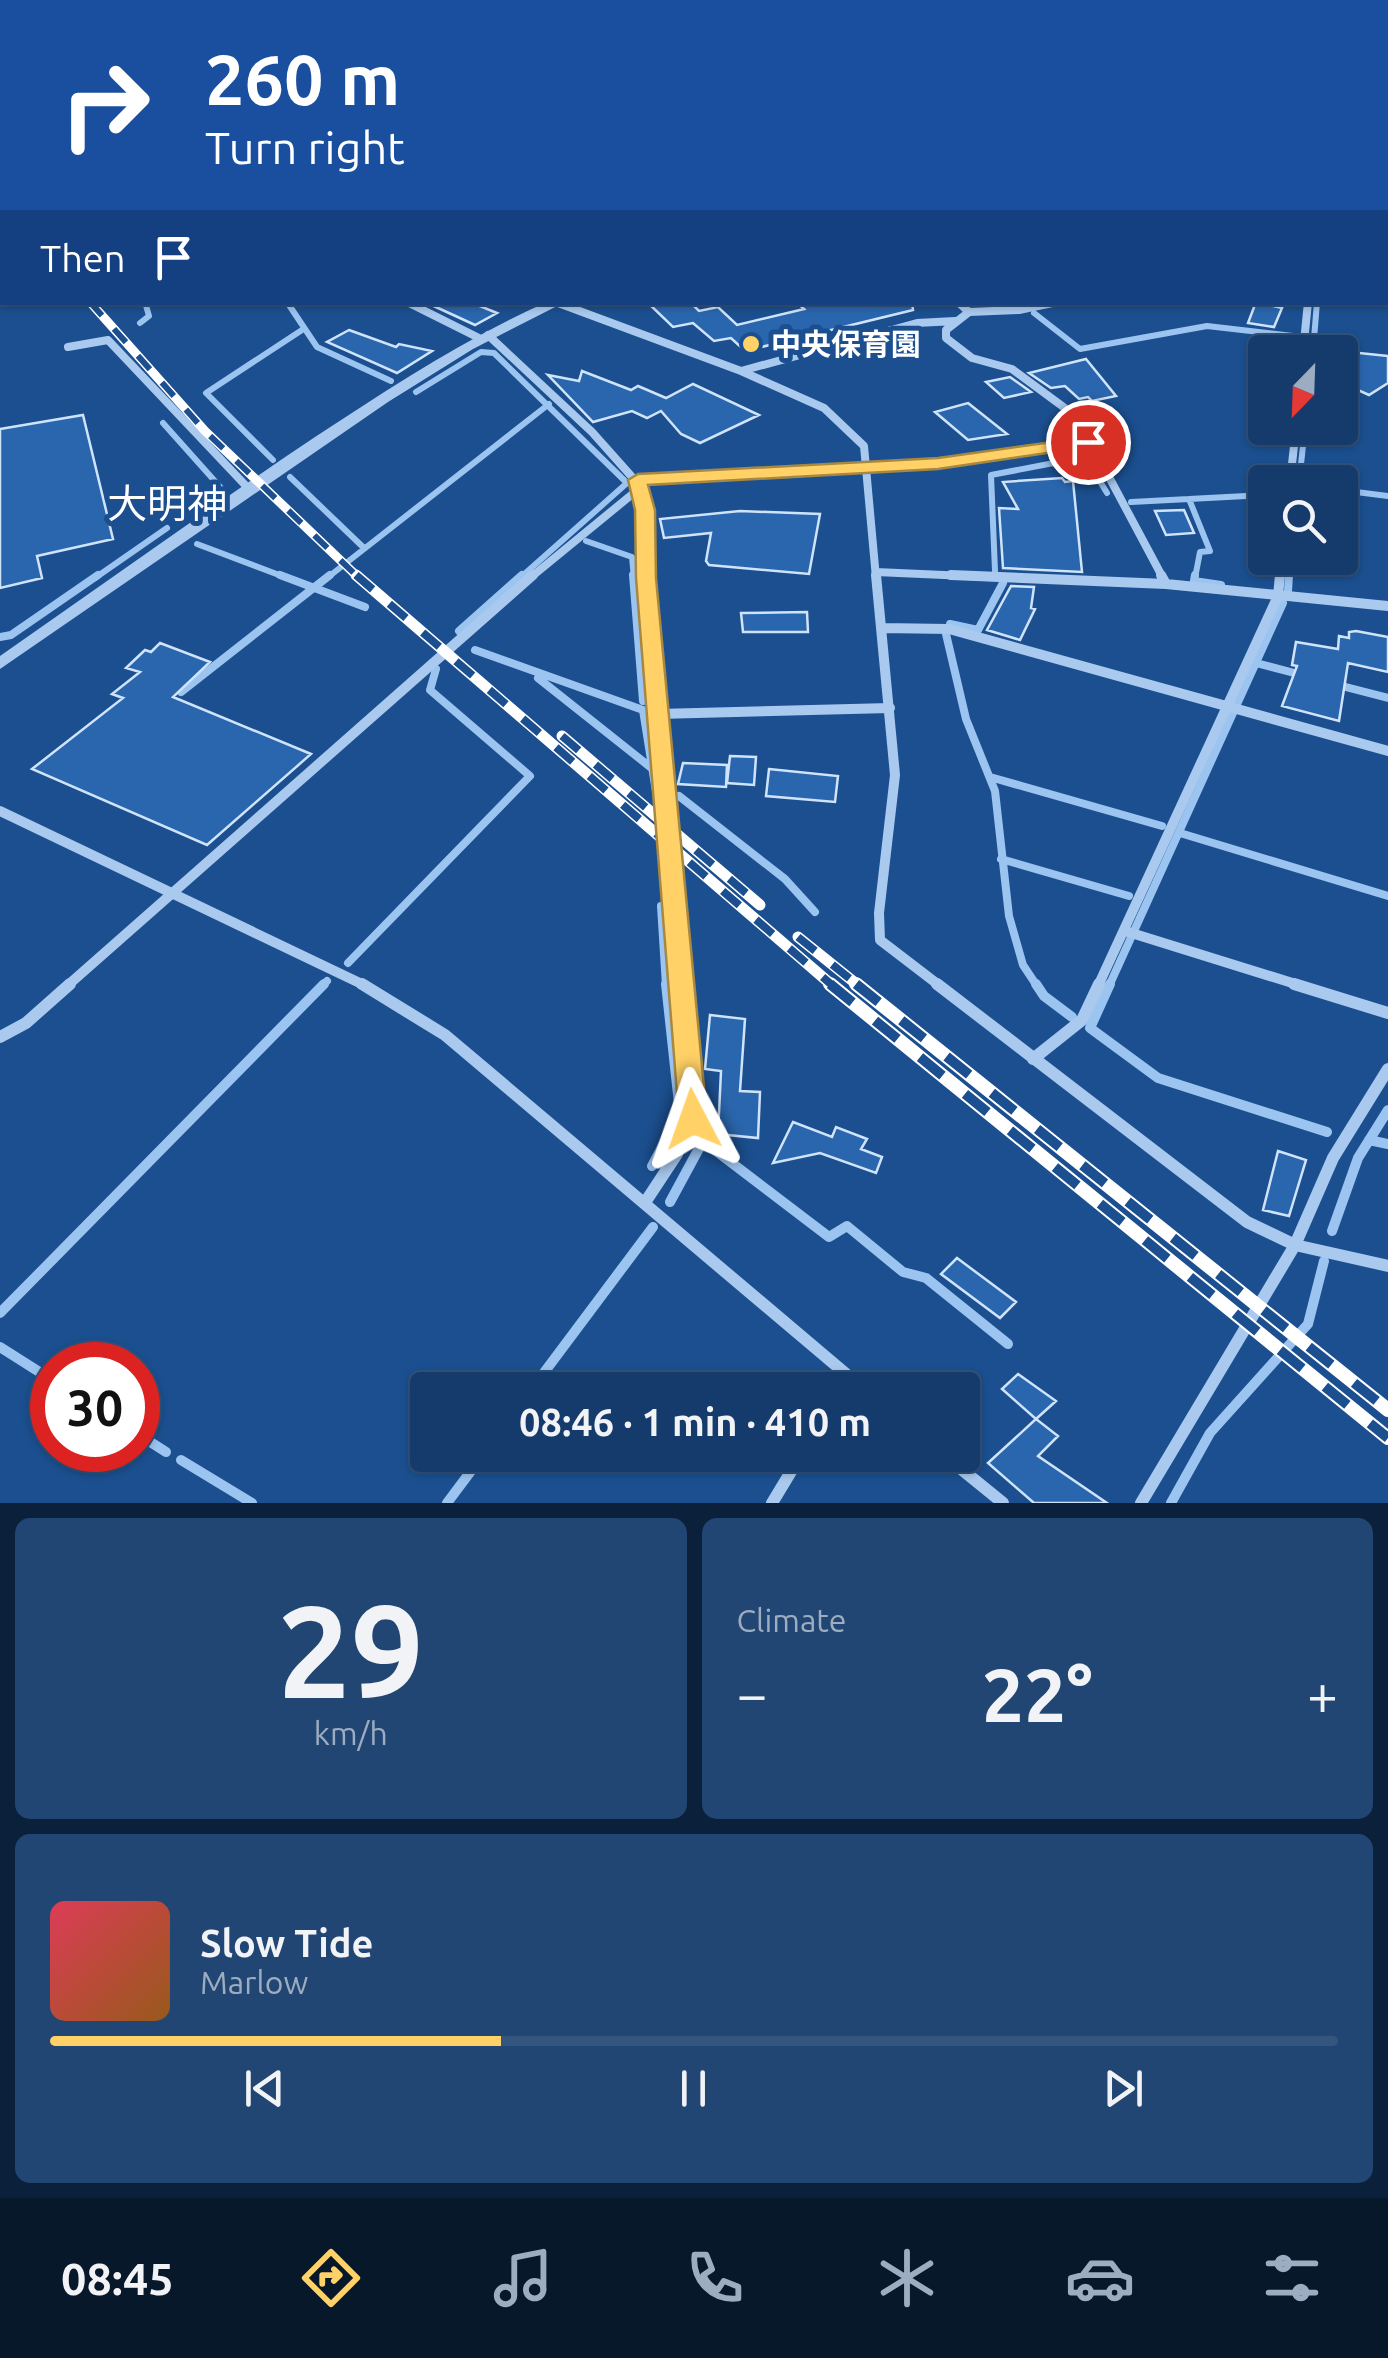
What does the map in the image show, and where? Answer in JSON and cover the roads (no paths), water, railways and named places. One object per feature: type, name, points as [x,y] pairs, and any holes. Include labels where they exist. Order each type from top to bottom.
[{"type":"street","points":[[415,305],[485,337],[592,432],[639,483],[693,1119],[685,1140],[646,1202]]},
{"type":"street","points":[[0,664],[248,488],[423,372],[550,305]]},
{"type":"street","points":[[555,305],[791,389],[846,422],[864,446],[895,775],[879,913],[880,940],[1247,1222],[1295,1244],[1388,1266]]},
{"type":"street","points":[[961,305],[968,312]]},
{"type":"street","points":[[1043,305],[968,312],[946,330],[946,338],[972,358],[1012,369],[1077,417],[1166,584]]},
{"type":"street","points":[[1305,335],[1308,305]]},
{"type":"street","points":[[741,371],[917,323],[956,321]]},
{"type":"street","points":[[68,347],[108,340],[248,488]]},
{"type":"street","points":[[0,1037],[26,1023],[175,894],[428,664],[639,483],[938,464],[1088,442]]},
{"type":"street","points":[[876,572],[1166,584],[1388,606]]},
{"type":"street","points":[[1033,1059],[1082,1020],[1278,596],[1280,575]]},
{"type":"street","points":[[882,628],[949,629],[1388,751]]},
{"type":"street","points":[[658,714],[890,708]]},
{"type":"street","points":[[0,811],[359,982],[445,1035],[843,1372]]},
{"type":"street","points":[[1125,930],[1388,1013]]},
{"type":"street","points":[[1141,1503],[1295,1244],[1333,1158],[1388,1069]]},
{"type":"street","points":[[772,1503],[790,1472]]},
{"type":"street","points":[[965,1472],[1003,1503]]},
{"type":"waterway","points":[[140,323],[149,316],[146,305]]},
{"type":"waterway","points":[[289,305],[317,347],[391,381]]},
{"type":"waterway","points":[[1314,335],[1317,305]]},
{"type":"waterway","points":[[1034,313],[1080,349],[1207,326],[1284,335]]},
{"type":"waterway","points":[[273,460],[206,393],[302,330]]},
{"type":"waterway","points":[[416,392],[481,352],[494,353],[547,405]]},
{"type":"waterway","points":[[327,578],[547,405]]},
{"type":"waterway","points":[[520,578],[627,483],[547,405]]},
{"type":"waterway","points":[[163,423],[221,488],[204,503]]},
{"type":"waterway","points":[[1301,465],[1303,445]]},
{"type":"waterway","points":[[995,571],[991,475],[1085,457],[1107,493]]},
{"type":"waterway","points":[[290,477],[364,548]]},
{"type":"waterway","points":[[1358,492],[1388,496]]},
{"type":"waterway","points":[[1189,499],[1248,496]]},
{"type":"waterway","points":[[1131,502],[1189,499]]},
{"type":"waterway","points":[[1189,499],[1210,551],[1200,552],[1195,578]]},
{"type":"waterway","points":[[95,578],[167,528]]},
{"type":"waterway","points":[[586,541],[632,557],[634,578]]},
{"type":"waterway","points":[[197,544],[287,578]]},
{"type":"waterway","points":[[0,637],[11,635],[98,575]]},
{"type":"waterway","points":[[280,575],[314,588]]},
{"type":"waterway","points":[[314,588],[330,575]]},
{"type":"waterway","points":[[459,631],[522,575]]},
{"type":"waterway","points":[[633,575],[643,701]]},
{"type":"waterway","points":[[1195,575],[1194,581],[1221,585]]},
{"type":"waterway","points":[[1288,591],[1289,575]]},
{"type":"waterway","points":[[950,624],[978,630],[1003,583]]},
{"type":"waterway","points":[[181,692],[314,588]]},
{"type":"waterway","points":[[314,588],[365,607]]},
{"type":"waterway","points":[[1109,986],[1283,603]]},
{"type":"waterway","points":[[946,634],[966,719],[995,791],[1003,859]]},
{"type":"waterway","points":[[475,650],[643,710],[652,769]]},
{"type":"waterway","points":[[1256,663],[1302,675]]},
{"type":"waterway","points":[[348,963],[530,776],[430,690],[436,669]]},
{"type":"waterway","points":[[538,678],[652,769]]},
{"type":"waterway","points":[[1334,684],[1388,698]]},
{"type":"waterway","points":[[652,769],[658,804]]},
{"type":"waterway","points":[[990,777],[1162,826]]},
{"type":"waterway","points":[[679,796],[785,879],[815,912]]},
{"type":"waterway","points":[[1180,833],[1388,896]]},
{"type":"waterway","points":[[1003,859],[1129,896]]},
{"type":"waterway","points":[[1003,859],[1009,916],[1023,965],[1037,986]]},
{"type":"waterway","points":[[661,906],[666,986]]},
{"type":"waterway","points":[[324,984],[327,981]]},
{"type":"waterway","points":[[0,1313],[324,984]]},
{"type":"waterway","points":[[652,1166],[680,1113],[666,984]]},
{"type":"waterway","points":[[1036,984],[1044,996],[1072,1017]]},
{"type":"waterway","points":[[1110,984],[1090,1028],[1158,1078],[1327,1132]]},
{"type":"waterway","points":[[1369,1140],[1388,1110]]},
{"type":"waterway","points":[[1332,1231],[1358,1158],[1369,1140]]},
{"type":"waterway","points":[[1369,1140],[1388,1144]]},
{"type":"waterway","points":[[670,1202],[703,1141],[829,1237],[847,1226],[903,1272],[926,1278],[1008,1344]]},
{"type":"waterway","points":[[544,1372],[653,1227]]},
{"type":"waterway","points":[[1171,1503],[1210,1433],[1308,1324],[1324,1261]]},
{"type":"waterway","points":[[0,1347],[30,1366]]},
{"type":"waterway","points":[[160,1448],[166,1452]]},
{"type":"waterway","points":[[181,1460],[252,1503]]},
{"type":"waterway","points":[[447,1503],[470,1472]]},
{"type":"railway","points":[[93,305],[205,431],[359,578]]},
{"type":"railway","points":[[356,575],[833,986]]},
{"type":"railway","points":[[562,736],[760,905]]},
{"type":"railway","points":[[798,937],[859,986]]},
{"type":"railway","points":[[830,984],[1388,1438]]},
{"type":"railway","points":[[856,984],[1388,1410]]},
{"type":"place","name":"中央保育園","points":[[751,344]]},
{"type":"district","name":"大明神","points":[[167,503]]}]
